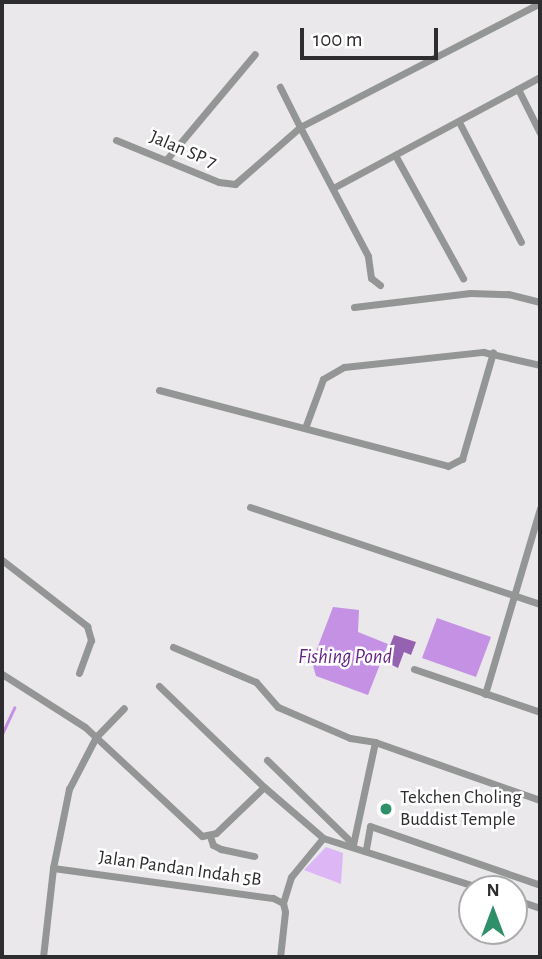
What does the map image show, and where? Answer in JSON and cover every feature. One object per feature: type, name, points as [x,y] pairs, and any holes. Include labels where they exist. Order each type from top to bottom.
[{"type":"street","points":[[300,127],[540,3]]},
{"type":"street","points":[[166,160],[255,54]]},
{"type":"street","points":[[333,188],[540,77]]},
{"type":"street","points":[[280,87],[368,256],[371,278],[380,285]]},
{"type":"street","points":[[518,89],[540,133]]},
{"type":"street","points":[[459,122],[521,242]]},
{"type":"street","name":"Jalan SP 7","points":[[116,140],[219,182],[235,184],[300,127]]},
{"type":"street","points":[[395,155],[463,278]]},
{"type":"street","points":[[354,307],[480,293],[540,302]]},
{"type":"street","points":[[159,390],[440,466],[456,464],[465,452],[493,352]]},
{"type":"street","points":[[305,428],[318,387],[331,372],[493,352],[540,365]]},
{"type":"street","points":[[250,507],[540,604]]},
{"type":"street","points":[[485,694],[512,593],[538,521],[540,508]]},
{"type":"street","points":[[2,560],[5,569],[87,626],[91,640],[79,673]]},
{"type":"street","points":[[173,647],[256,682],[278,707],[350,738],[375,742],[540,800]]},
{"type":"street","points":[[414,669],[540,712]]},
{"type":"street","points":[[2,674],[67,712],[193,831],[210,836]]},
{"type":"street","points":[[159,686],[264,787],[323,838],[354,845],[458,880]]},
{"type":"street","points":[[43,957],[53,869],[69,789],[96,737],[124,708]]},
{"type":"street","points":[[354,845],[375,742]]},
{"type":"street","points":[[267,760],[354,845]]},
{"type":"street","points":[[210,836],[264,787]]},
{"type":"street","points":[[366,849],[370,826],[540,885]]},
{"type":"street","points":[[210,836],[213,845],[221,849],[254,856]]},
{"type":"street","points":[[282,903],[291,877],[323,838]]},
{"type":"street","name":"Jalan Pandan Indah 5B","points":[[53,869],[248,894],[282,903],[286,922],[280,957]]},
{"type":"shaded area","points":[[326,847],[343,853],[341,884],[304,870]]},
{"type":"water","name":"Fishing Pond","points":[[333,607],[359,610],[358,632],[388,644],[368,695],[316,676],[312,662]]},
{"type":"water","name":"Fishing Pond","points":[[437,618],[491,637],[476,677],[422,658]]},
{"type":"building","points":[[394,635],[416,642],[411,655],[404,652],[398,668],[384,661]]},
{"type":"waterway","points":[[2,734],[14,708]]},
{"type":"place","name":"Tekchen Choling Buddist Temple","points":[[386,809]]}]
